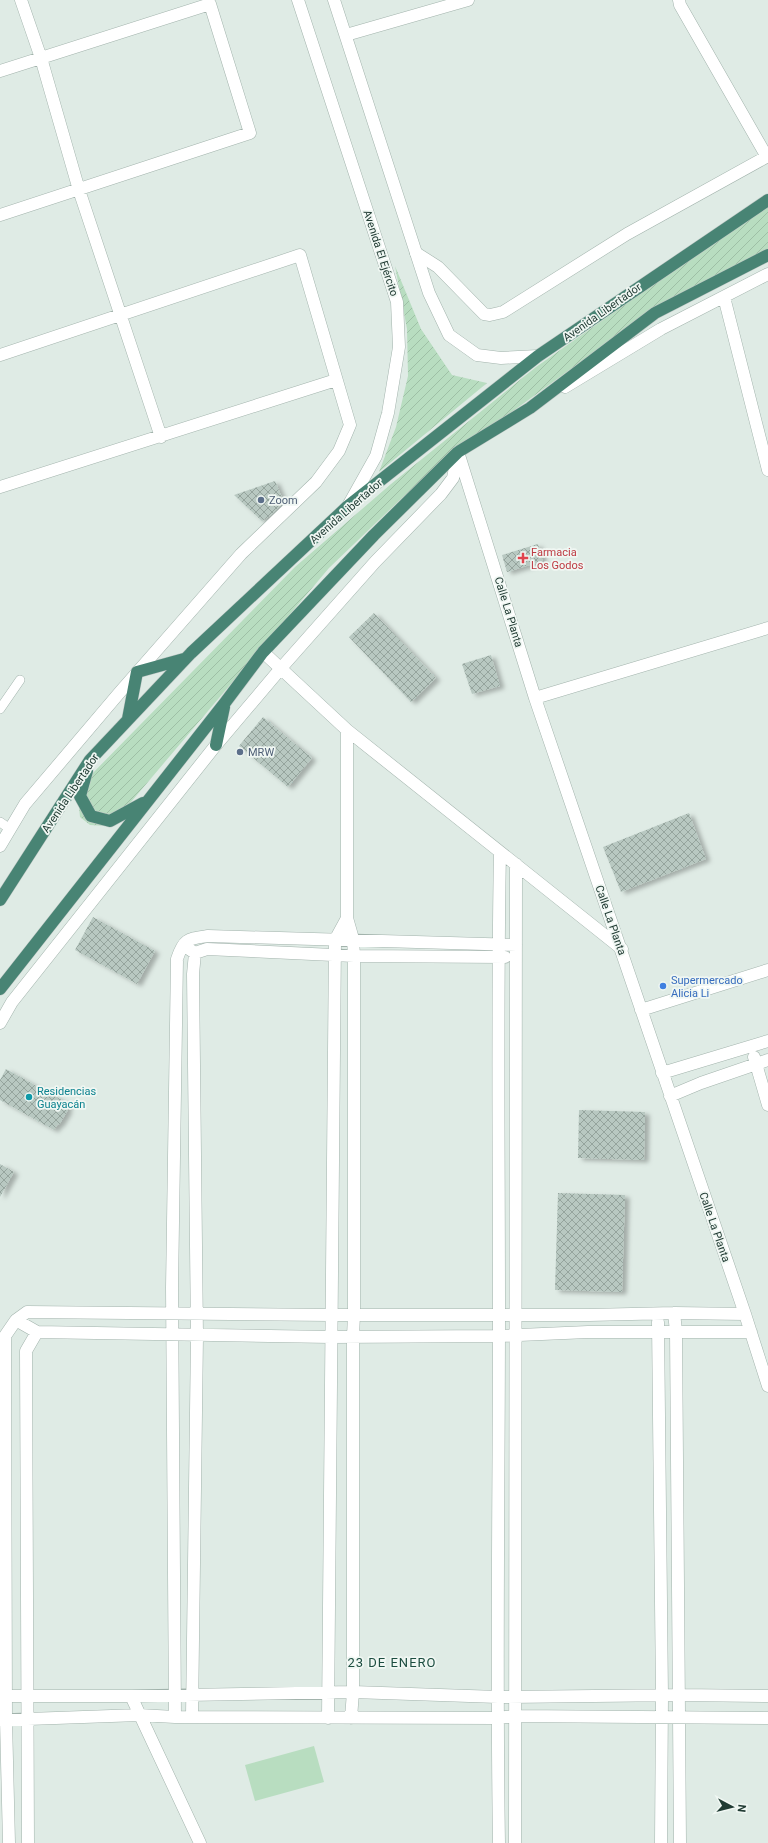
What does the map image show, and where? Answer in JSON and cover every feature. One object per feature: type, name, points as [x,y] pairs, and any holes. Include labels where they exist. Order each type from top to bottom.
[{"type":"highway","name":"Avenida Libertador","points":[[0,900],[90,760],[185,658],[348,506],[538,356],[768,200]]},
{"type":"highway","points":[[0,990],[263,652],[374,535],[458,452],[530,408],[655,313],[768,255]]},
{"type":"highway","points":[[128,719],[137,672],[185,658]]},
{"type":"highway","points":[[216,745],[224,704]]},
{"type":"highway","points":[[90,760],[80,796],[91,816],[110,821],[148,800]]},
{"type":"street","points":[[21,0],[41,58],[79,190],[122,315],[161,437]]},
{"type":"street","name":"Avenida El Ejército","points":[[298,0],[397,302],[398,347],[388,413],[376,456],[348,506]]},
{"type":"street","points":[[334,0],[429,293],[449,335],[476,356],[501,358],[538,356]]},
{"type":"street","points":[[346,35],[468,0]]},
{"type":"street","points":[[416,253],[438,267],[484,314],[490,315],[503,312],[627,234],[767,156],[680,5],[679,0]]},
{"type":"street","points":[[0,71],[210,4],[250,133],[0,215]]},
{"type":"street","name":"Avenida Libertador","points":[[0,846],[5,826],[137,672],[241,554],[316,482],[339,451],[350,425],[300,255],[122,315]]},
{"type":"street","points":[[530,408],[661,329],[768,274]]},
{"type":"street","points":[[724,297],[768,470]]},
{"type":"street","points":[[0,355],[122,315]]},
{"type":"street","points":[[0,487],[161,437],[336,380]]},
{"type":"street","points":[[0,1023],[12,1002],[216,745],[282,667],[375,562],[441,494],[453,478],[458,452]]},
{"type":"street","name":"Calle La Planta","points":[[458,452],[535,698],[622,949],[662,1073],[745,1314],[768,1386]]},
{"type":"street","points":[[535,698],[768,628]]},
{"type":"street","points":[[263,652],[282,667],[347,730],[622,949]]},
{"type":"street","points":[[347,730],[347,918],[353,939],[354,956],[353,1692],[351,1718]]},
{"type":"street","points":[[499,1843],[497,1718],[499,1314],[498,951],[500,852]]},
{"type":"street","points":[[516,864],[516,1843]]},
{"type":"street","points":[[328,1718],[335,940],[347,918]]},
{"type":"street","points":[[175,1717],[172,1162],[177,958],[182,944],[189,939],[208,936],[335,940],[353,939],[498,951]]},
{"type":"street","points":[[182,944],[195,953]]},
{"type":"street","points":[[195,953],[207,949],[354,956],[516,951]]},
{"type":"street","points":[[192,1716],[191,1695],[197,1336],[193,974],[195,953]]},
{"type":"street","points":[[641,1010],[768,970]]},
{"type":"street","points":[[662,1073],[768,1041]]},
{"type":"street","points":[[751,1046],[768,1105]]},
{"type":"street","points":[[670,1096],[701,1083],[768,1060]]},
{"type":"street","points":[[172,1162],[195,1160]]},
{"type":"street","points":[[9,1843],[3,1720],[4,1336],[16,1320],[27,1312],[331,1315],[515,1315],[674,1312],[745,1314]]},
{"type":"street","points":[[674,1312],[676,1331],[680,1843]]},
{"type":"street","points":[[657,1313],[662,1696],[661,1843]]},
{"type":"street","points":[[16,1320],[36,1332],[197,1336],[498,1336],[515,1334],[658,1331],[751,1332]]},
{"type":"street","points":[[28,1843],[26,1351],[36,1332]]},
{"type":"street","points":[[4,1696],[131,1696],[328,1692],[498,1697],[662,1696],[680,1694],[768,1696]]},
{"type":"street","points":[[131,1696],[200,1843]]},
{"type":"street","points":[[3,1720],[139,1715],[175,1717],[328,1718],[497,1718],[516,1716],[680,1716],[768,1718]]},
{"type":"lane","points":[[0,709],[20,680]]},
{"type":"green space","points":[[768,204],[768,255],[656,307],[428,473],[329,568],[120,815],[106,826],[90,825],[80,817],[78,797],[87,779],[295,567],[391,484],[536,367]]},
{"type":"green space","points":[[395,266],[421,329],[452,375],[487,383],[379,472],[396,427],[408,376],[407,329]]},
{"type":"green space","points":[[314,1746],[324,1782],[255,1801],[245,1765]]},
{"type":"building","name":"Zoom","points":[[275,481],[284,502],[271,515],[262,521],[234,495]]},
{"type":"building","name":"Farmacia Los Godos","points":[[538,544],[543,561],[507,572],[502,555]]},
{"type":"building","points":[[374,613],[436,678],[411,702],[349,637]]},
{"type":"building","points":[[491,655],[500,686],[472,694],[462,664]]},
{"type":"building","points":[[263,717],[312,758],[288,787],[239,746]]},
{"type":"building","points":[[689,813],[706,859],[621,892],[603,847]]},
{"type":"building","points":[[93,917],[155,951],[137,984],[75,950]]},
{"type":"building","name":"Residencias Guayacán","points":[[6,1069],[69,1104],[66,1109],[68,1110],[59,1125],[58,1124],[54,1130],[0,1100],[0,1080]]},
{"type":"building","points":[[579,1110],[645,1112],[644,1160],[578,1158]]},
{"type":"building","points":[[0,1164],[14,1172],[0,1197]]},
{"type":"building","points":[[558,1193],[625,1195],[622,1292],[555,1290]]},
{"type":"place","name":"Zoom","points":[[261,500]]},
{"type":"place","name":"Farmacia Los Godos","points":[[523,558]]},
{"type":"place","name":"MRW","points":[[240,752]]},
{"type":"place","name":"Supermercado Alicia Li","points":[[663,986]]},
{"type":"place","name":"Residencias Guayacán","points":[[29,1097]]},
{"type":"district","name":"23 DE ENERO","points":[[392,1662]]}]
